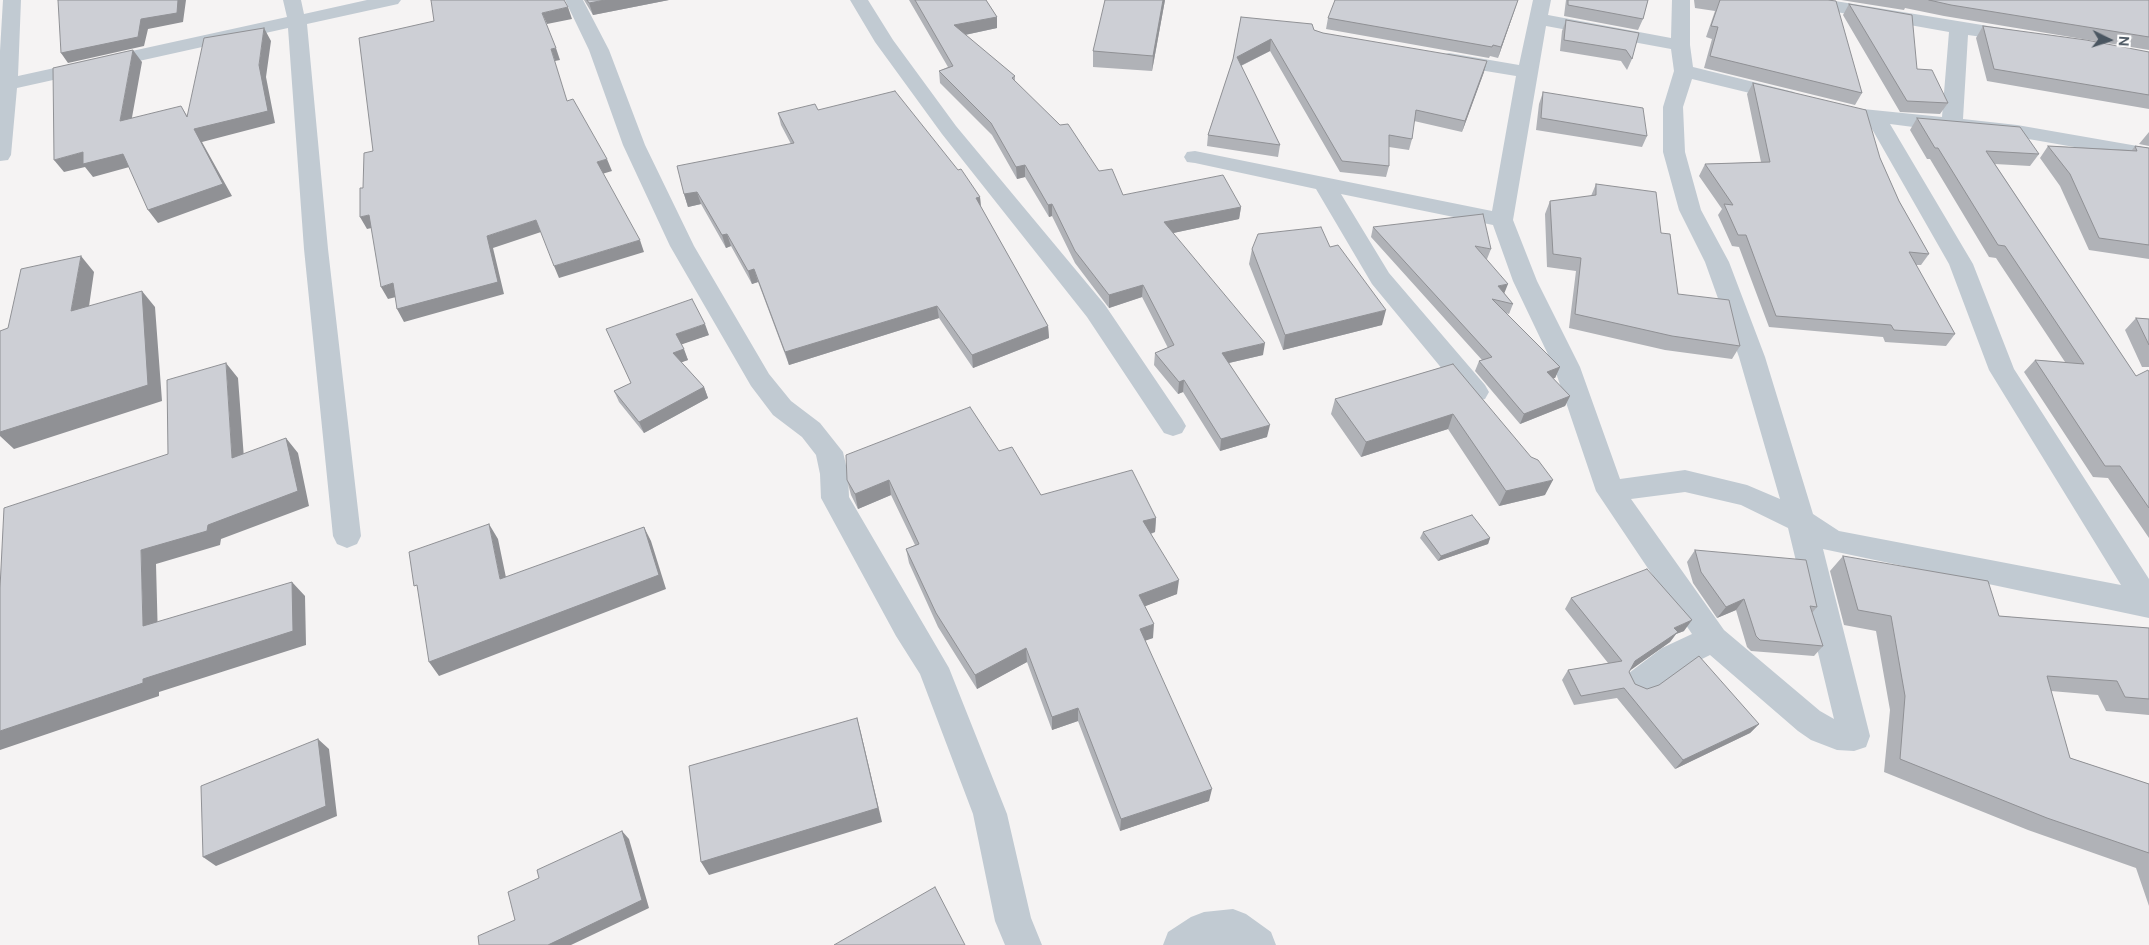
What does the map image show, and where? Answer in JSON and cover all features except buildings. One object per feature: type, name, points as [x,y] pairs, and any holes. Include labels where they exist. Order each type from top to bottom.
[{"type":"street","points":[[0,155],[12,0]]},
{"type":"street","points":[[292,0],[297,21],[317,259],[347,536]]},
{"type":"street","points":[[4,85],[392,0]]},
{"type":"street","points":[[574,0],[599,50],[634,145],[682,246],[760,380],[782,408],[811,430],[829,452],[834,474],[835,498],[907,628],[933,668],[990,814],[1013,920],[1024,945]]},
{"type":"street","points":[[859,0],[884,42],[949,130],[1096,311],[1173,426]]},
{"type":"street","points":[[1680,45],[1540,9],[1527,72],[1502,220],[1525,281],[1567,367],[1610,491],[1713,639],[1809,721],[1837,736],[1854,736],[1801,521],[1752,357],[1717,262],[1690,210],[1674,152],[1673,107],[1684,71],[1680,45],[1681,0]]},
{"type":"street","points":[[1797,0],[1959,28],[2032,38]]},
{"type":"street","points":[[1952,126],[1959,28]]},
{"type":"street","points":[[1434,56],[1527,72]]},
{"type":"street","points":[[1684,71],[1809,101]]},
{"type":"street","points":[[1847,111],[1876,118],[2017,132],[2148,155]]},
{"type":"street","points":[[1876,118],[1961,264],[2002,370],[2148,604]]},
{"type":"street","points":[[1195,157],[1324,183],[1384,198],[1502,220]]},
{"type":"street","points":[[1324,183],[1380,278],[1492,412]]},
{"type":"street","points":[[1610,491],[1685,481],[1747,496],[1801,521],[1832,541],[2148,604]]},
{"type":"street","points":[[1640,684],[1673,658],[1713,639]]},
{"type":"street","points":[[1181,945],[1204,930],[1233,927],[1258,945]]}]
